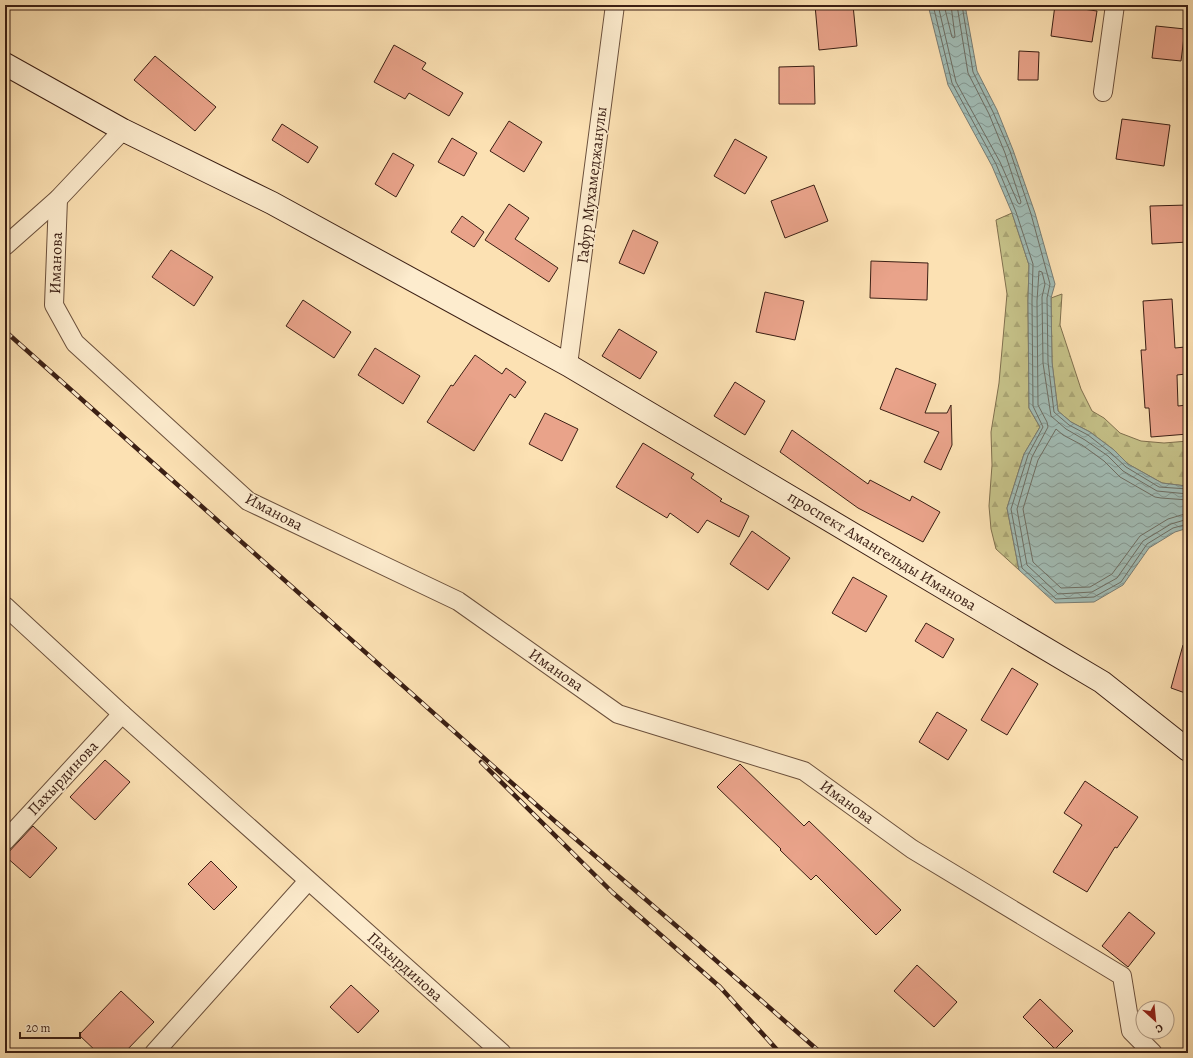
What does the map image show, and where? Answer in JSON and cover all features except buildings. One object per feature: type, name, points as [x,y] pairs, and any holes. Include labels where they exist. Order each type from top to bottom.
[{"type":"main road","points":[[5,64],[123,130],[272,203],[568,365]]},
{"type":"main road","name":"проспект Амангельды Иманова","points":[[568,365],[1102,682],[1188,750]]},
{"type":"street","name":"Гафур Мухамеджанулы","points":[[568,365],[615,5]]},
{"type":"street","points":[[1103,92],[1115,5]]},
{"type":"street","points":[[5,246],[58,199],[123,130]]},
{"type":"street","name":"Иманова","points":[[58,199],[54,305],[75,343],[248,501],[458,601],[618,714],[804,771],[912,849],[1122,976],[1131,1031],[1153,1053]]},
{"type":"street","name":"Пахырдинова","points":[[5,606],[122,714],[502,1053]]},
{"type":"street","name":"Пахырдинова","points":[[5,842],[122,714]]},
{"type":"street","points":[[154,1053],[308,881]]},
{"type":"green space","points":[[1012,213],[1029,265],[1029,408],[1040,427],[1024,454],[1007,508],[1019,570],[996,549],[991,529],[989,506],[992,465],[991,432],[999,383],[1007,294],[996,220]]},
{"type":"green space","points":[[1062,294],[1060,325],[1081,389],[1092,411],[1104,418],[1120,433],[1141,441],[1164,443],[1188,441],[1188,485],[1162,483],[1128,464],[1114,450],[1090,432],[1071,422],[1058,411],[1052,363],[1051,298]]},
{"type":"water","points":[[928,5],[965,5],[977,71],[997,110],[1035,213],[1055,284],[1051,298],[1052,362],[1058,411],[1071,422],[1090,432],[1114,450],[1128,464],[1162,483],[1188,485],[1188,528],[1175,532],[1149,548],[1123,585],[1094,602],[1055,603],[1019,570],[1007,508],[1024,454],[1040,427],[1029,408],[1029,265],[1012,213],[992,166],[948,85]]},
{"type":"railway","points":[[5,331],[549,816],[821,1053]]},
{"type":"railway","points":[[481,762],[612,892],[720,987],[780,1053]]}]
